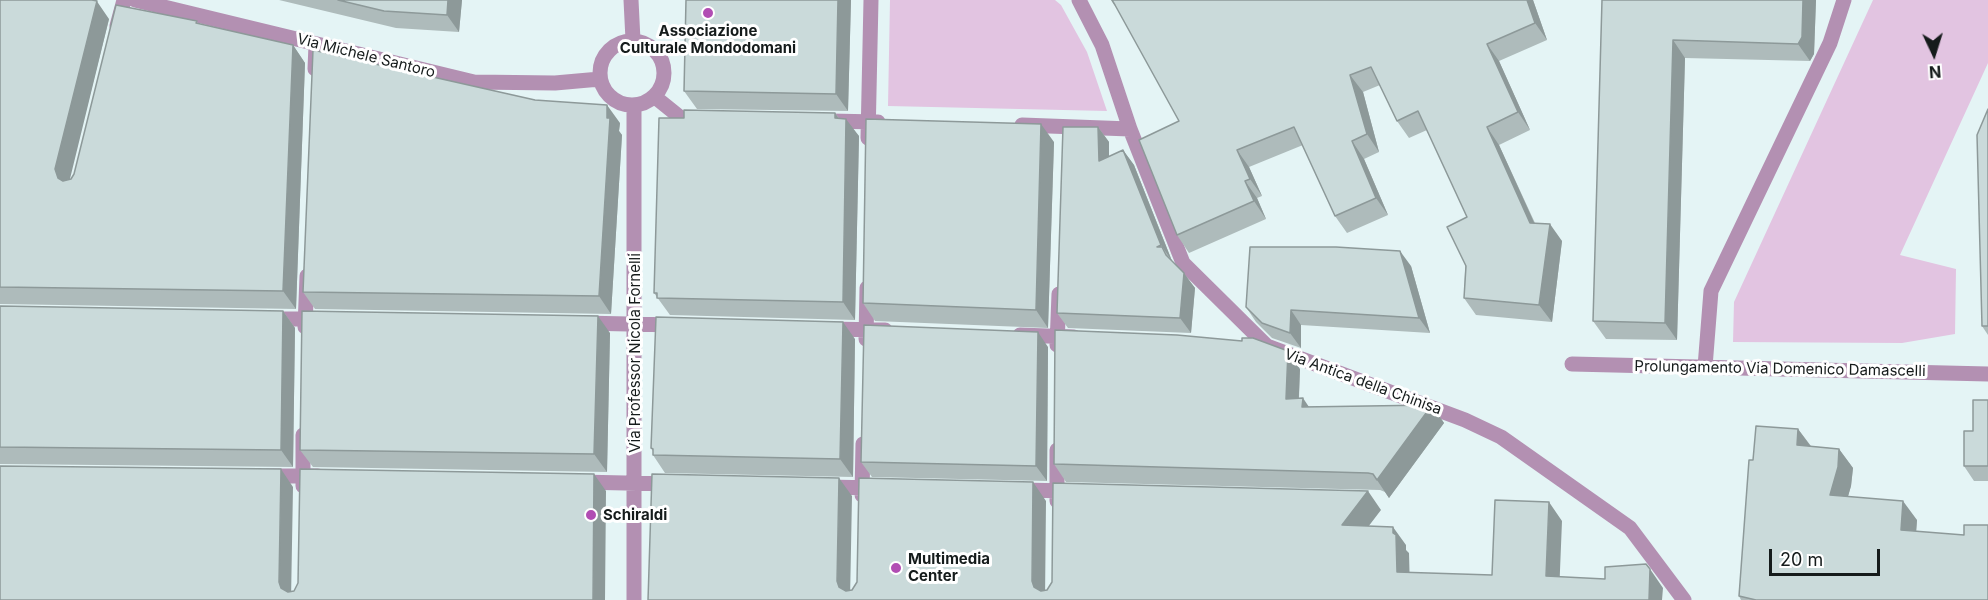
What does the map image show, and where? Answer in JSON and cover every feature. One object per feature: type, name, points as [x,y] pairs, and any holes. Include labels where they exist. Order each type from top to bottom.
[{"type":"street","points":[[112,45],[123,0]]},
{"type":"street","name":"Via Michele Santoro","points":[[135,0],[474,82],[545,84],[600,79]]},
{"type":"street","points":[[631,0],[633,40]]},
{"type":"street","points":[[868,156],[871,0]]},
{"type":"street","name":"Via Antica della Chinisa","points":[[1079,0],[1102,45],[1130,129],[1183,262],[1267,346],[1465,420],[1501,437],[1630,528],[1684,600]]},
{"type":"street","points":[[1705,367],[1711,291],[1830,43],[1844,0]]},
{"type":"street","points":[[633,40],[651,46],[663,62],[664,80],[655,97],[634,106],[624,105],[608,96],[600,79],[602,60],[607,52],[615,45],[633,40]]},
{"type":"street","points":[[314,80],[316,44]]},
{"type":"street","points":[[655,97],[681,118],[715,118]]},
{"type":"street","name":"Via Professor Nicola Fornelli","points":[[634,106],[634,600]]},
{"type":"street","points":[[817,121],[891,122]]},
{"type":"street","points":[[1006,124],[1064,131],[1130,129]]},
{"type":"street","points":[[305,341],[308,259]]},
{"type":"street","points":[[866,352],[867,272]]},
{"type":"street","points":[[1057,360],[1059,278]]},
{"type":"street","points":[[258,318],[340,320]]},
{"type":"street","points":[[564,323],[693,325]]},
{"type":"street","points":[[809,328],[902,331]]},
{"type":"street","points":[[1010,335],[1092,338]]},
{"type":"street","points":[[1244,345],[1267,346]]},
{"type":"street","name":"Prolungamento Via Domenico Damascelli","points":[[1572,364],[1988,374]]},
{"type":"street","points":[[302,498],[304,420]]},
{"type":"street","points":[[861,510],[863,431]]},
{"type":"street","points":[[1056,513],[1057,431]]},
{"type":"street","points":[[256,476],[338,477]]},
{"type":"street","points":[[563,481],[682,484]]},
{"type":"street","points":[[814,486],[896,488]]},
{"type":"street","points":[[999,490],[1081,492]]},
{"type":"shaded area","points":[[890,0],[1055,0],[1061,5],[1087,52],[1107,111],[888,106]]},
{"type":"shaded area","points":[[1873,0],[1988,0],[1988,63],[1900,255],[1956,269],[1955,334],[1902,343],[1733,342],[1734,302]]},
{"type":"building","points":[[0,0],[97,1],[55,169],[58,178],[63,181],[71,179],[74,174],[116,5],[197,21],[196,23],[293,45],[283,291],[0,287]]},
{"type":"building","points":[[338,0],[448,0],[447,15],[384,11]]},
{"type":"building","points":[[686,0],[838,0],[836,94],[684,91]]},
{"type":"building","points":[[1112,0],[1527,0],[1535,23],[1487,44],[1518,112],[1487,127],[1530,223],[1550,224],[1539,305],[1464,298],[1466,266],[1447,227],[1467,217],[1418,111],[1397,121],[1371,67],[1350,75],[1367,134],[1352,141],[1376,198],[1335,216],[1294,127],[1237,150],[1250,179],[1245,181],[1254,201],[1177,235],[1139,140],[1179,121]]},
{"type":"building","points":[[1602,0],[1803,0],[1802,37],[1798,44],[1673,40],[1665,323],[1593,321]]},
{"type":"building","points":[[313,50],[535,100],[607,105],[607,118],[610,118],[599,296],[303,292]]},
{"type":"building","points":[[1988,109],[1988,326],[1982,326],[1977,135]]},
{"type":"building","points":[[684,110],[835,113],[835,118],[846,119],[843,302],[657,298],[657,293],[654,293],[659,118],[684,118]]},
{"type":"building","points":[[866,119],[1041,124],[1036,310],[863,303]]},
{"type":"building","points":[[1063,127],[1098,127],[1099,161],[1123,150],[1161,245],[1157,247],[1162,247],[1166,255],[1184,273],[1180,318],[1057,313]]},
{"type":"building","points":[[1250,247],[1336,247],[1400,251],[1419,318],[1291,310],[1290,333],[1262,323],[1246,307]]},
{"type":"building","points":[[0,306],[283,311],[281,450],[0,447]]},
{"type":"building","points":[[302,311],[598,316],[594,454],[300,450]]},
{"type":"building","points":[[656,317],[843,322],[840,459],[653,455],[651,448]]},
{"type":"building","points":[[864,325],[1038,332],[1036,466],[861,462]]},
{"type":"building","points":[[1055,330],[1177,335],[1242,341],[1242,338],[1253,338],[1288,351],[1286,399],[1303,398],[1302,407],[1432,405],[1377,480],[1373,474],[1368,473],[1054,464]]},
{"type":"building","points":[[1973,400],[1988,400],[1988,466],[1964,466],[1964,431],[1973,431]]},
{"type":"building","points":[[1756,426],[1798,429],[1797,445],[1839,449],[1838,467],[1830,495],[1903,501],[1901,530],[1964,535],[1964,525],[1988,525],[1988,600],[1756,600],[1739,596],[1749,460],[1753,460]]},
{"type":"building","points":[[0,466],[281,469],[279,582],[281,588],[288,592],[294,591],[298,583],[300,469],[594,474],[593,600],[0,600]]},
{"type":"building","points":[[652,474],[839,478],[837,581],[839,587],[846,591],[852,590],[857,582],[859,478],[1033,482],[1032,581],[1034,587],[1041,591],[1047,590],[1052,582],[1053,483],[1368,491],[1342,525],[1393,527],[1393,533],[1396,535],[1397,572],[1492,575],[1495,500],[1549,502],[1546,576],[1605,579],[1605,567],[1646,564],[1650,569],[1649,600],[648,600]]},
{"type":"place","name":"Associazione Culturale Mondodomani","points":[[708,13]]},
{"type":"place","name":"Schiraldi","points":[[591,515]]},
{"type":"place","name":"Multimedia Center","points":[[896,568]]}]
